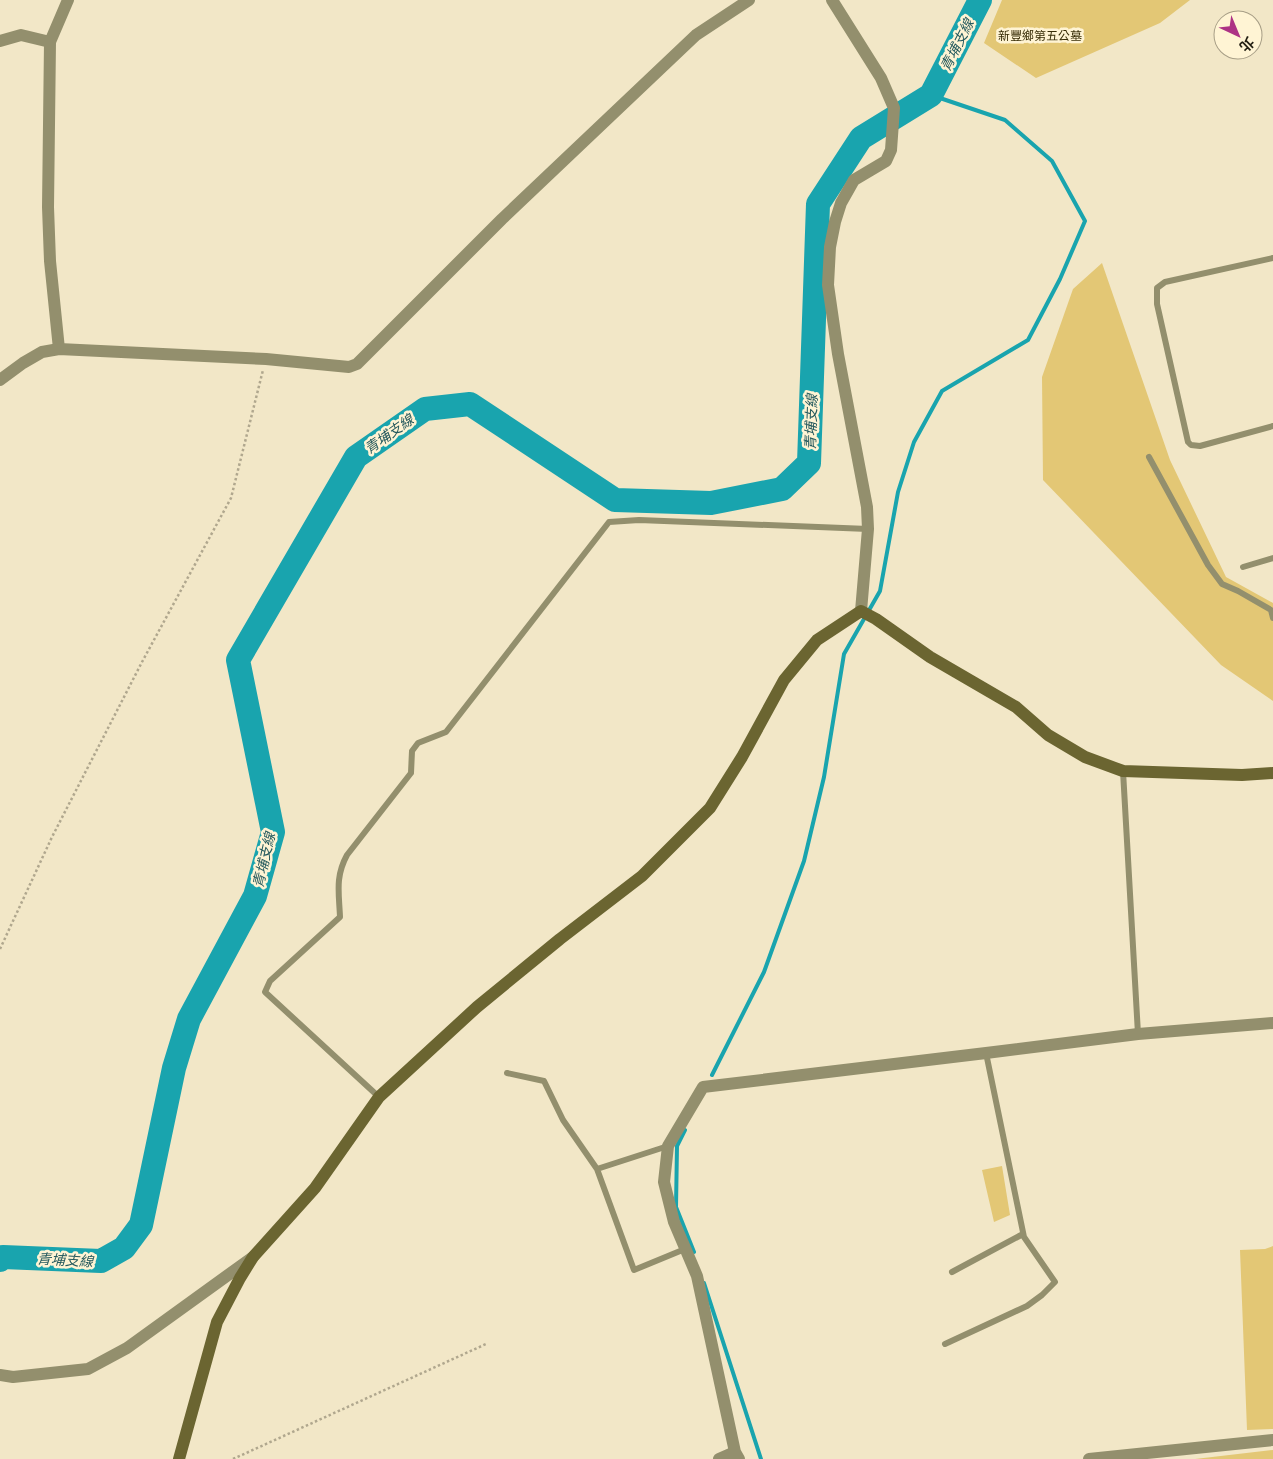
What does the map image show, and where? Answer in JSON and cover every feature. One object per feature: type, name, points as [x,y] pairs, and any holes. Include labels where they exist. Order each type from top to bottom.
[{"type":"street","points":[[59,349],[50,261],[48,207],[50,42],[68,0]]},
{"type":"street","points":[[0,380],[22,363],[42,352],[59,349],[266,359],[349,367],[357,364],[502,219],[696,34],[749,0]]},
{"type":"street","points":[[832,0],[881,78],[894,110],[891,148],[886,161],[854,180],[841,203],[830,248],[828,285],[838,354],[867,507],[868,529],[860,611]]},
{"type":"street","points":[[0,41],[21,35],[50,42]]},
{"type":"street","points":[[860,611],[876,619],[930,658],[1016,707],[1048,735],[1085,757],[1123,771],[1242,775],[1273,773]]},
{"type":"street","points":[[179,1459],[217,1322],[240,1278],[253,1257],[316,1188],[379,1097],[478,1007],[560,939],[642,876],[704,815],[742,757],[784,680],[817,640],[860,611]]},
{"type":"street","points":[[719,1459],[737,1455],[697,1276],[674,1222],[664,1182],[668,1146],[703,1087],[1138,1034],[1273,1023]]},
{"type":"street","points":[[0,1375],[13,1377],[88,1369],[127,1348],[253,1257]]},
{"type":"street","points":[[1089,1459],[1273,1440]]},
{"type":"lane","points":[[1273,258],[1165,282],[1157,288],[1157,304],[1188,442],[1191,445],[1200,446],[1273,426]]},
{"type":"lane","points":[[1149,457],[1208,565],[1222,584],[1271,610],[1273,618]]},
{"type":"lane","points":[[379,1097],[265,992],[270,981],[340,918],[338,880],[341,866],[347,855],[411,773],[412,751],[418,743],[446,732],[609,522],[639,520],[868,529]]},
{"type":"lane","points":[[1243,567],[1273,558]]},
{"type":"lane","points":[[1123,771],[1138,1034]]},
{"type":"lane","points":[[945,1344],[1027,1306],[1055,1282],[1023,1234],[986,1053]]},
{"type":"lane","points":[[506,1073],[544,1081],[563,1120],[597,1169],[634,1270],[685,1249]]},
{"type":"lane","points":[[597,1169],[668,1146]]},
{"type":"lane","points":[[952,1272],[1023,1234]]},
{"type":"path","points":[[0,949],[52,837],[133,680],[231,498],[266,359]]},
{"type":"path","points":[[233,1459],[486,1344]]},
{"type":"green space","name":"新豐鄉第五公墓","points":[[1002,0],[1190,0],[1160,23],[1036,78],[984,43]]},
{"type":"green space","points":[[1102,263],[1170,460],[1226,577],[1273,603],[1273,701],[1221,665],[1043,480],[1042,377],[1073,289]]},
{"type":"green space","points":[[1002,1166],[1010,1215],[994,1222],[982,1170]]},
{"type":"green space","points":[[1273,1246],[1273,1429],[1247,1430],[1240,1250],[1265,1249]]},
{"type":"green space","points":[[1273,1450],[1273,1459],[1195,1459]]},
{"type":"waterway","name":"青埔支線","points":[[0,1260],[3,1257],[101,1261],[124,1248],[141,1225],[174,1068],[189,1019],[255,896],[273,832],[238,660],[356,457],[425,409],[470,404],[615,500],[711,503],[782,489],[809,463],[818,204],[861,138],[931,95],[980,0]]},
{"type":"waterway","points":[[712,1075],[764,972],[804,861],[824,777],[844,654],[880,591],[898,492],[914,442],[942,391],[1028,340],[1060,279],[1085,221],[1052,161],[1005,120],[931,95]]},
{"type":"waterway","points":[[685,1130],[677,1146],[676,1207],[694,1252]]},
{"type":"waterway","points":[[704,1283],[761,1459]]}]
